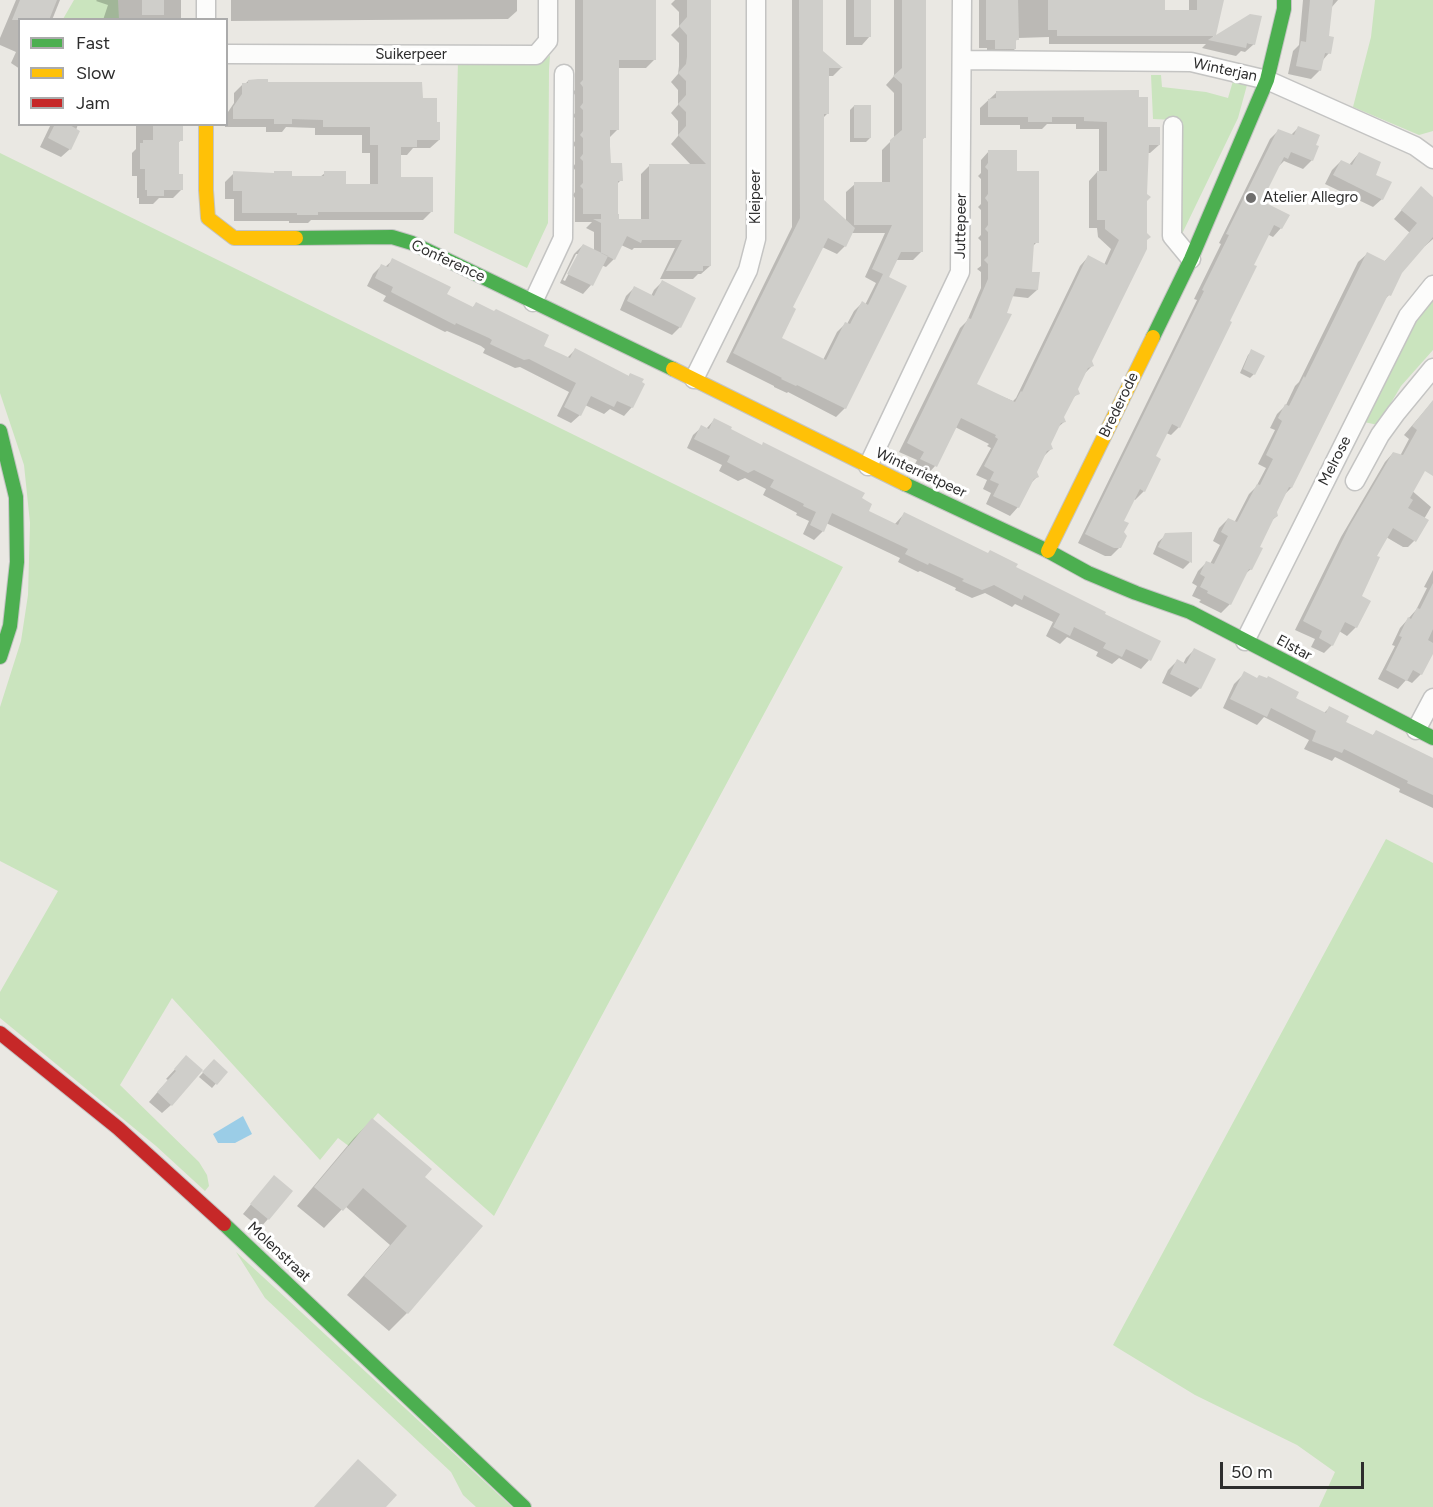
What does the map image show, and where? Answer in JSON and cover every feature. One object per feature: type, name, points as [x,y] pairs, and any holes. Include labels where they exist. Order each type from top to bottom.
[{"type":"street","points":[[206,0],[206,18]]},
{"type":"street","name":"Suikerpeer","points":[[228,54],[536,55],[548,41],[548,0]]},
{"type":"street","name":"Kleipeer","points":[[693,379],[748,270],[756,239],[756,0]]},
{"type":"street","name":"Juttepeer","points":[[868,466],[960,273],[962,0]]},
{"type":"street","name":"Brederode","points":[[1048,551],[1191,259],[1267,80],[1284,9],[1284,0]]},
{"type":"street","name":"Winterjan","points":[[962,60],[1191,62],[1267,80],[1414,146],[1433,159]]},
{"type":"street","points":[[533,302],[563,237],[564,74]]},
{"type":"street","name":"Conference","points":[[206,126],[208,218],[234,238],[392,237],[412,243],[693,379]]},
{"type":"street","points":[[1173,126],[1172,236],[1191,259]]},
{"type":"street","name":"Melrose","points":[[1245,640],[1408,316],[1433,285]]},
{"type":"street","name":"Melrose","points":[[1355,481],[1380,435],[1433,368]]},
{"type":"street","name":"Winterrietpeer","points":[[693,379],[868,466],[1048,551],[1088,573],[1136,593]]},
{"type":"street","points":[[0,430],[16,497],[17,562],[10,626],[0,657]]},
{"type":"street","name":"Elstar","points":[[1136,593],[1190,612],[1433,738]]},
{"type":"street","points":[[1416,730],[1433,698]]},
{"type":"street","name":"Molenstraat","points":[[0,1033],[118,1128],[194,1195],[524,1507]]},
{"type":"green space","points":[[74,0],[118,0],[119,18],[64,18]]},
{"type":"green space","points":[[1375,0],[1433,0],[1433,131],[1419,135],[1353,107],[1371,37]]},
{"type":"green space","points":[[550,55],[548,223],[527,268],[454,233],[458,60],[542,60]]},
{"type":"green space","points":[[1151,75],[1161,75],[1162,87],[1206,92],[1228,98],[1233,81],[1247,85],[1238,118],[1181,236],[1175,120],[1153,119]]},
{"type":"green space","points":[[0,153],[843,567],[494,1216],[378,1113],[350,1147],[338,1138],[320,1160],[172,998],[120,1085],[199,1162],[207,1175],[209,1186],[205,1191],[156,1146],[0,1018],[0,992],[58,891],[0,861],[0,707],[21,641],[28,595],[30,523],[24,465],[0,393]]},
{"type":"green space","points":[[1433,296],[1433,350],[1401,386],[1378,425],[1364,422],[1411,326]]},
{"type":"green space","points":[[1386,839],[1433,863],[1433,1507],[1319,1507],[1335,1472],[1297,1445],[1195,1395],[1113,1345]]},
{"type":"green space","points":[[236,1252],[512,1507],[476,1507],[463,1495],[451,1472],[265,1298]]},
{"type":"water","points":[[243,1116],[252,1134],[235,1143],[218,1143],[213,1134]]},
{"type":"building","points":[[20,0],[57,0],[50,18],[12,20]]},
{"type":"building","points":[[142,0],[164,0],[164,15],[142,15]]},
{"type":"building","points":[[583,0],[656,0],[656,60],[619,60],[619,130],[610,130],[611,163],[622,163],[623,181],[618,181],[619,219],[649,219],[649,164],[706,164],[678,135],[686,126],[686,112],[678,104],[686,95],[686,81],[678,73],[686,64],[687,57],[687,35],[679,26],[687,17],[687,0],[711,0],[711,266],[703,266],[703,271],[666,271],[682,240],[642,240],[641,243],[627,236],[615,260],[601,253],[601,223],[593,219],[601,219],[601,214],[583,214],[583,189],[580,186],[583,183],[583,161],[580,158],[583,154],[583,138],[580,135],[583,131],[583,110],[580,107],[583,103],[583,87],[580,83],[583,80]]},
{"type":"building","points":[[799,0],[823,0],[823,51],[843,68],[829,68],[829,114],[824,114],[824,200],[855,228],[846,247],[828,238],[793,307],[796,309],[782,338],[826,360],[845,322],[850,324],[862,301],[868,305],[883,274],[872,269],[892,225],[854,225],[854,182],[890,182],[890,140],[902,130],[902,84],[893,76],[902,68],[902,0],[926,0],[923,252],[901,252],[889,277],[907,286],[846,409],[781,379],[733,353],[800,218]]},
{"type":"building","points":[[854,0],[871,0],[871,37],[854,37]]},
{"type":"building","points":[[986,0],[1018,0],[1019,40],[1016,40],[1016,49],[995,49],[995,40],[986,40]]},
{"type":"building","points":[[1048,0],[1165,0],[1165,10],[1197,10],[1197,0],[1224,0],[1216,35],[1250,14],[1262,16],[1255,45],[1247,43],[1246,48],[1208,40],[1214,36],[1057,36],[1057,30],[1048,30]]},
{"type":"building","points":[[1310,0],[1333,0],[1329,36],[1334,37],[1331,54],[1325,53],[1321,71],[1296,66],[1301,41],[1306,42]]},
{"type":"building","points":[[268,79],[268,82],[422,82],[423,98],[437,98],[440,140],[417,140],[417,147],[401,147],[401,177],[433,177],[433,212],[318,212],[318,215],[242,213],[242,191],[233,191],[233,171],[274,173],[274,171],[292,171],[292,176],[324,176],[324,171],[346,171],[346,184],[378,184],[378,145],[370,145],[370,127],[323,127],[323,120],[292,119],[292,124],[274,124],[274,119],[233,119],[233,107],[242,94],[242,83]]},
{"type":"building","points":[[1139,90],[1139,97],[1148,97],[1148,127],[1160,127],[1160,145],[1149,145],[1147,194],[1151,197],[1147,201],[1147,233],[1151,237],[1147,240],[1147,249],[1092,361],[1094,366],[1088,368],[1078,389],[1080,394],[1075,396],[1064,417],[1066,422],[1061,423],[1051,444],[1053,449],[1047,451],[1037,472],[1039,477],[1034,479],[1019,508],[993,496],[999,484],[990,480],[994,472],[984,466],[998,439],[996,435],[961,418],[937,467],[920,459],[924,452],[907,443],[968,318],[971,319],[988,279],[988,264],[984,260],[988,256],[988,232],[985,229],[988,225],[988,202],[985,198],[988,194],[988,170],[985,167],[988,163],[988,150],[1017,150],[1017,171],[1039,171],[1039,243],[1034,243],[1032,272],[1040,272],[1038,290],[1016,288],[1007,313],[1012,314],[977,384],[1015,402],[1022,392],[1088,255],[1107,265],[1119,240],[1105,229],[1105,220],[1097,220],[1097,171],[1107,171],[1107,122],[1084,121],[1084,117],[1052,117],[1052,122],[1028,122],[1028,117],[988,117],[988,99],[996,98],[996,91]]},
{"type":"building","points":[[854,105],[871,105],[871,138],[854,138]]},
{"type":"building","points":[[54,126],[71,126],[80,131],[71,150],[48,138]]},
{"type":"building","points":[[153,126],[183,126],[183,141],[179,141],[179,174],[183,174],[183,190],[164,190],[164,196],[147,196],[145,169],[140,169],[140,143],[143,143],[143,140],[153,140]]},
{"type":"building","points":[[1298,126],[1320,135],[1316,145],[1319,146],[1313,161],[1291,152],[1288,159],[1284,157],[1262,201],[1290,215],[1282,229],[1274,225],[1254,265],[1257,266],[1230,321],[1232,322],[1180,428],[1172,424],[1156,456],[1161,459],[1145,492],[1140,489],[1124,521],[1129,523],[1124,532],[1127,536],[1121,548],[1114,548],[1085,534],[1204,291],[1202,290],[1229,235],[1226,234],[1278,129],[1294,135]]},
{"type":"building","points":[[1359,152],[1381,162],[1376,175],[1392,182],[1383,200],[1333,175],[1341,160],[1352,165]]},
{"type":"building","points":[[1421,186],[1433,197],[1433,237],[1402,273],[1391,296],[1388,295],[1292,488],[1289,487],[1277,512],[1278,516],[1274,518],[1260,547],[1263,548],[1252,570],[1249,569],[1231,605],[1200,587],[1205,577],[1200,574],[1206,561],[1214,564],[1228,536],[1221,532],[1228,518],[1237,522],[1257,484],[1260,485],[1273,459],[1266,455],[1282,421],[1278,418],[1285,404],[1289,406],[1304,376],[1305,378],[1367,252],[1385,261],[1417,223],[1401,210]]},
{"type":"building","points":[[583,244],[608,256],[593,286],[567,274]]},
{"type":"building","points":[[392,258],[451,287],[447,294],[473,307],[476,302],[494,311],[496,309],[549,335],[544,346],[570,358],[575,348],[629,376],[630,373],[644,379],[642,382],[645,384],[633,408],[617,401],[614,407],[591,396],[581,416],[564,407],[576,383],[529,359],[524,360],[490,344],[492,340],[489,338],[456,323],[455,325],[391,292],[393,287],[375,278],[381,264],[388,267]]},
{"type":"building","points":[[662,280],[696,298],[681,328],[627,301],[634,286],[654,296]]},
{"type":"building","points":[[1251,349],[1265,356],[1255,375],[1243,369]]},
{"type":"building","points":[[1433,400],[1433,476],[1425,471],[1410,498],[1413,500],[1408,508],[1429,520],[1416,542],[1393,528],[1377,556],[1380,557],[1362,596],[1371,601],[1357,628],[1345,622],[1333,646],[1319,638],[1322,631],[1303,621],[1349,527],[1393,452],[1403,455],[1417,430],[1412,426]]},
{"type":"building","points":[[714,418],[762,445],[763,442],[865,493],[862,498],[872,504],[869,511],[898,525],[904,512],[988,553],[990,550],[1018,564],[1016,567],[1161,641],[1151,661],[1126,649],[1122,657],[1103,648],[1106,643],[1074,627],[1070,636],[1053,627],[1060,614],[1024,595],[1022,600],[994,585],[982,590],[962,581],[964,579],[905,554],[908,549],[832,513],[824,532],[810,525],[816,512],[770,487],[774,480],[754,470],[748,473],[727,462],[730,456],[694,439],[701,425],[709,429]]},
{"type":"building","points":[[1192,532],[1192,563],[1158,547],[1165,533]]},
{"type":"building","points":[[1433,583],[1433,629],[1428,640],[1433,643],[1433,654],[1422,675],[1413,670],[1407,681],[1386,670],[1402,637],[1399,636],[1408,617],[1411,619],[1417,608],[1420,609]]},
{"type":"building","points":[[1194,648],[1216,659],[1201,689],[1170,674],[1177,659],[1186,664]]},
{"type":"building","points":[[1244,671],[1257,678],[1259,675],[1267,678],[1268,676],[1299,692],[1296,698],[1326,713],[1329,706],[1349,716],[1346,722],[1373,735],[1376,730],[1433,758],[1433,795],[1344,749],[1342,753],[1312,741],[1316,731],[1271,708],[1267,717],[1230,699]]},
{"type":"building","points":[[186,1055],[203,1070],[172,1106],[157,1092],[176,1071],[174,1069]]},
{"type":"building","points":[[214,1059],[228,1072],[217,1085],[202,1072]]},
{"type":"building","points":[[372,1118],[432,1169],[425,1177],[483,1226],[408,1314],[364,1276],[407,1226],[363,1188],[343,1211],[314,1187]]},
{"type":"building","points":[[274,1175],[293,1191],[269,1220],[250,1204]]},
{"type":"building","points":[[358,1459],[397,1495],[386,1507],[314,1507]]},
{"type":"traffic: fast","points":[[1153,337],[1191,259],[1267,80],[1284,9],[1284,0]]},
{"type":"traffic: fast","points":[[296,238],[392,237],[412,243],[673,369]]},
{"type":"traffic: fast","points":[[0,431],[16,497],[17,562],[10,626],[0,657]]},
{"type":"traffic: fast","points":[[905,484],[1048,551],[1088,573],[1190,612],[1433,738]]},
{"type":"traffic: fast","points":[[224,1224],[524,1507]]},
{"type":"traffic: slow","points":[[206,126],[208,218],[234,238],[296,238]]},
{"type":"traffic: slow","points":[[1048,551],[1153,337]]},
{"type":"traffic: slow","points":[[673,369],[905,484]]},
{"type":"traffic: jam","points":[[0,1033],[118,1128],[224,1224]]},
{"type":"place","name":"Atelier Allegro","points":[[1251,198]]}]
